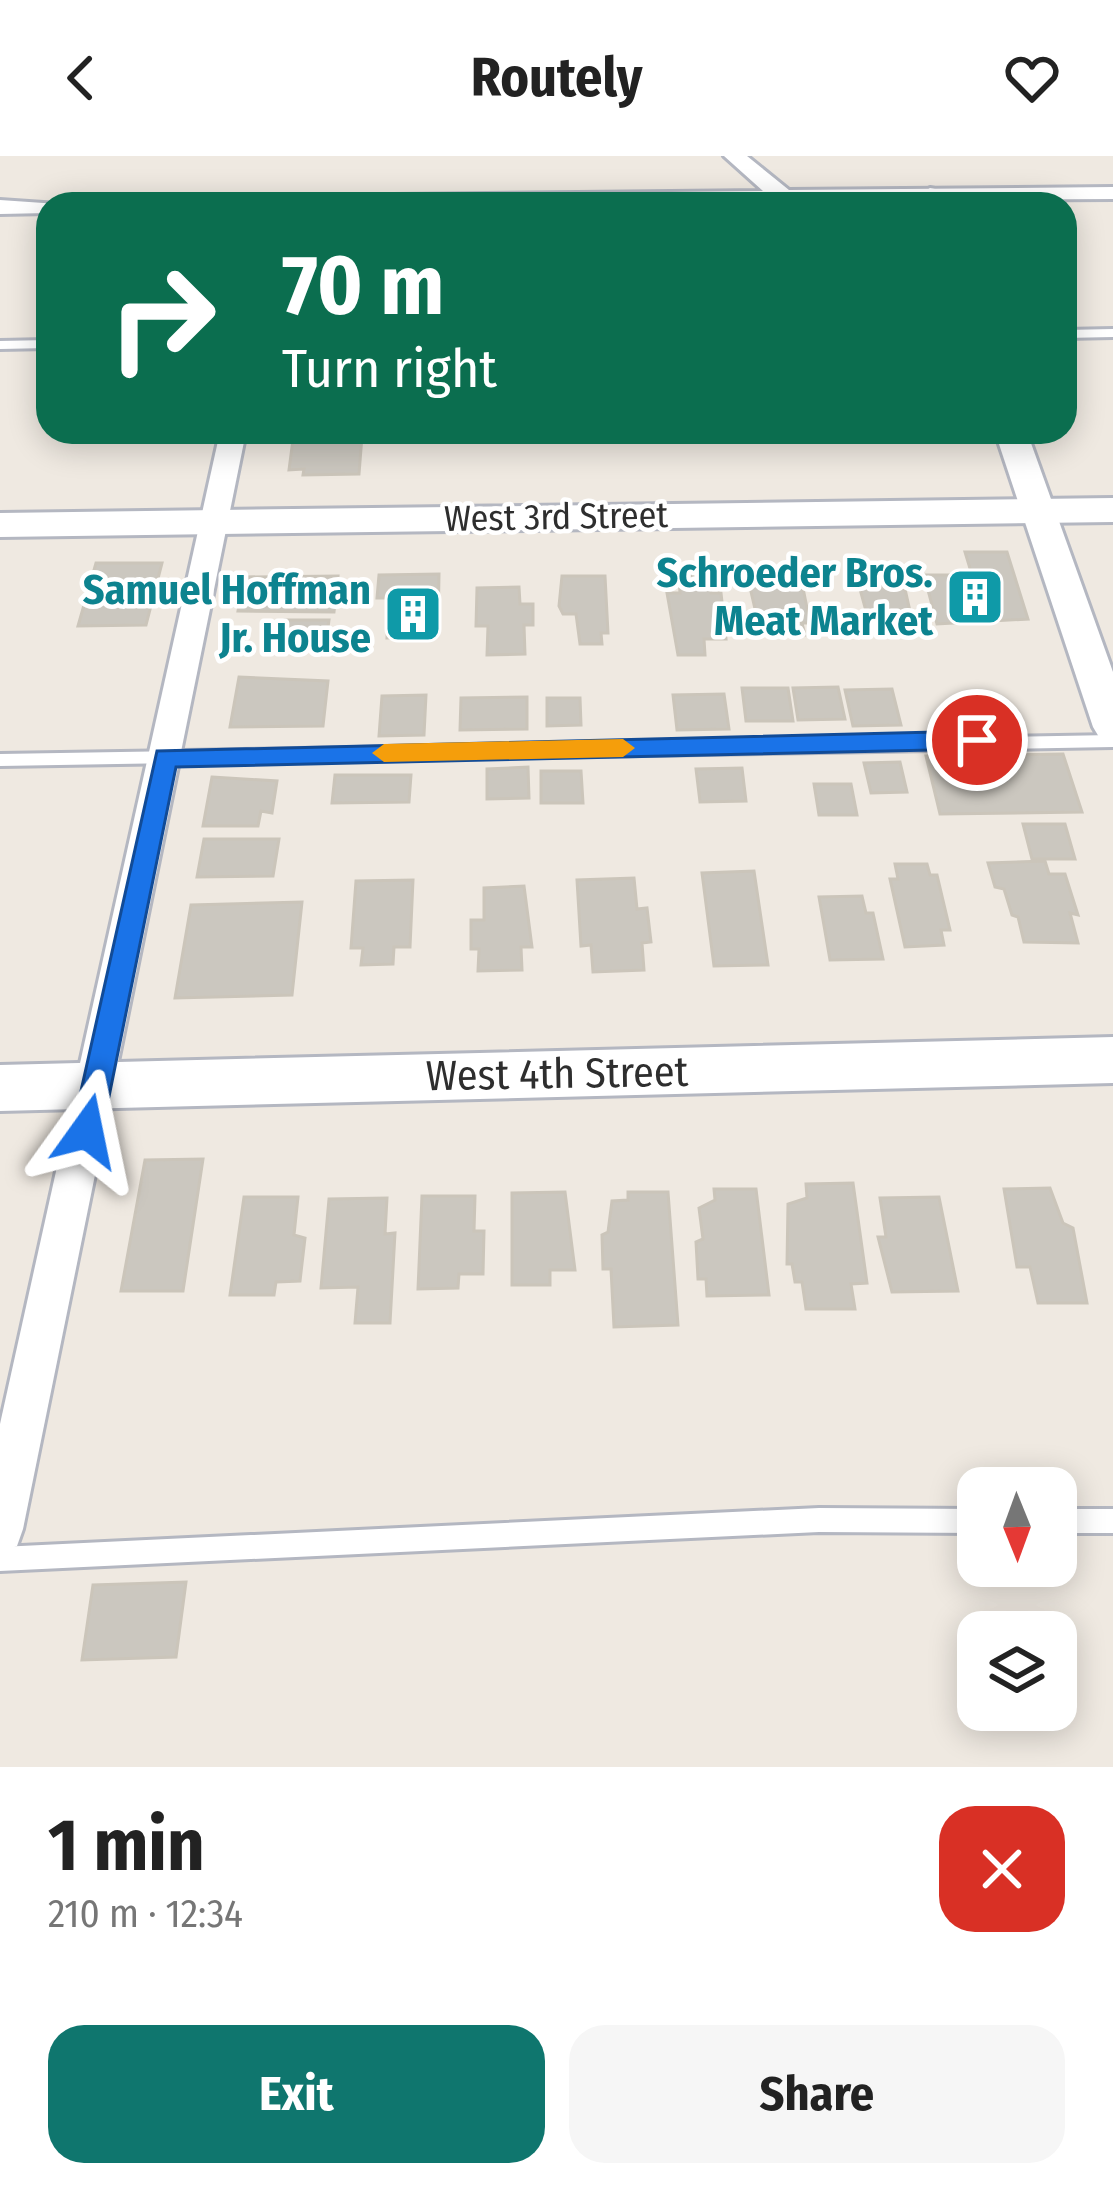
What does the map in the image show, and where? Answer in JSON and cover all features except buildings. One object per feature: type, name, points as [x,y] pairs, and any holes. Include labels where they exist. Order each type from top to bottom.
[{"type":"main road","name":"West 3rd Street","points":[[0,525],[1113,510]]},
{"type":"main road","name":"West 4th Street","points":[[0,1088],[1113,1060]]},
{"type":"street","points":[[734,156],[778,192]]},
{"type":"street","points":[[1077,195],[1113,194]]},
{"type":"street","points":[[0,207],[36,206]]},
{"type":"street","points":[[0,1529],[231,444]]},
{"type":"street","points":[[1015,444],[1113,727]]},
{"type":"lane","points":[[1077,334],[1113,333]]},
{"type":"lane","points":[[0,345],[36,344]]},
{"type":"lane","points":[[0,760],[1113,740]]},
{"type":"lane","points":[[0,1559],[819,1520],[957,1521]]},
{"type":"lane","points":[[1077,1521],[1113,1521]]},
{"type":"slow traffic","points":[[384,753],[623,748]]},
{"type":"place","name":"Schroeder Bros. Meat Market","points":[[975,597]]},
{"type":"place","name":"Samuel Hoffman Jr. House","points":[[413,614]]},
{"type":"route","points":[[87,1131],[166,758],[977,740]]}]
